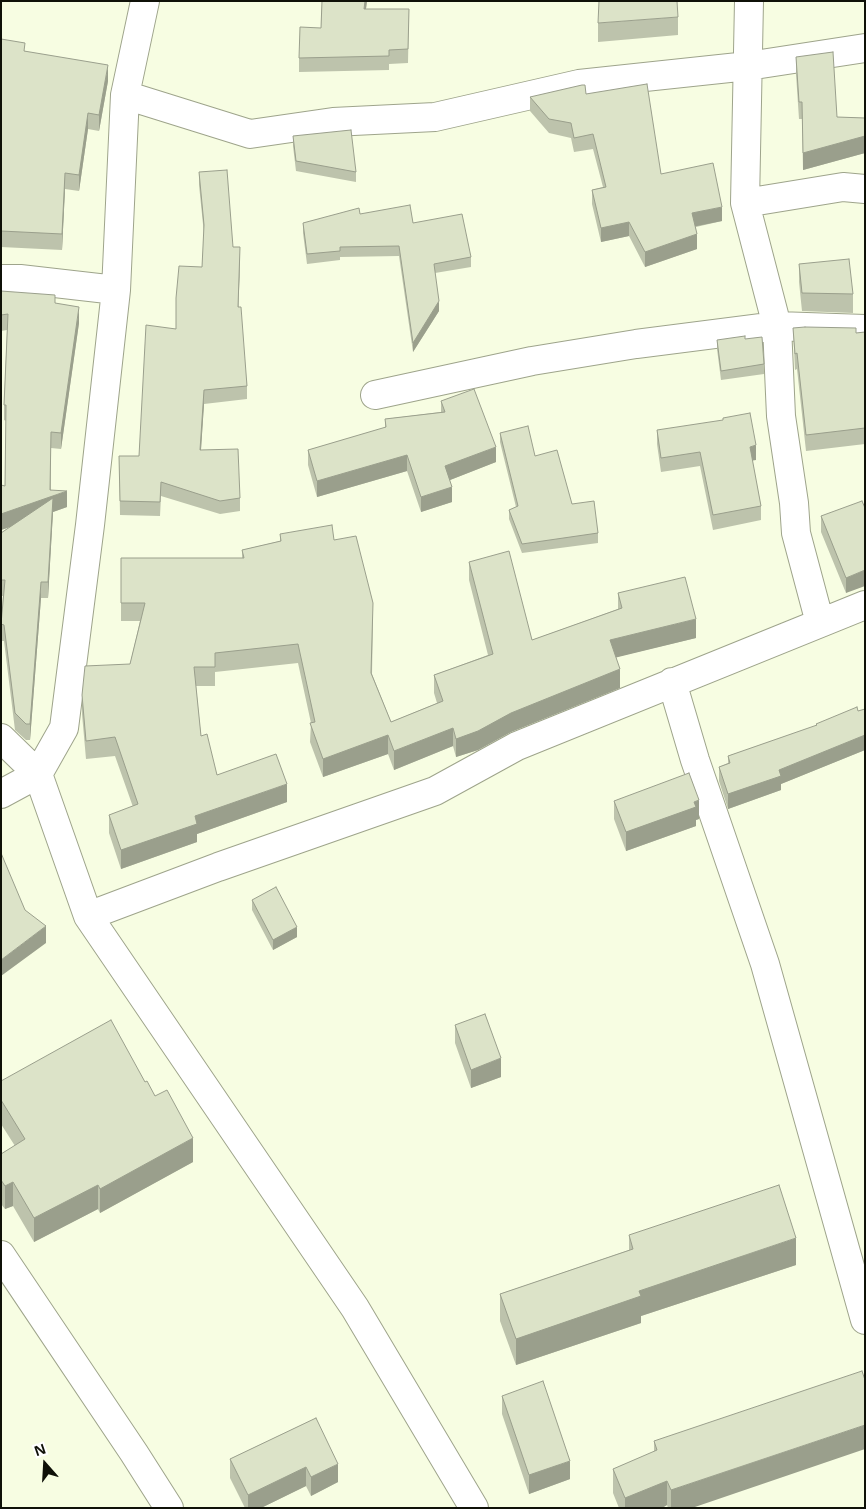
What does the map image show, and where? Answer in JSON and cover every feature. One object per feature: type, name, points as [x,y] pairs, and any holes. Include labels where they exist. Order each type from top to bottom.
[{"type":"street","points":[[1,794],[38,774],[64,728],[90,525],[116,290],[125,95],[145,1]]},
{"type":"street","points":[[749,1],[744,203],[777,326],[781,416],[794,503],[796,534],[820,623]]},
{"type":"street","points":[[125,95],[250,134],[334,122],[435,116],[579,84],[748,66],[865,48]]},
{"type":"street","points":[[744,203],[843,187],[865,189]]},
{"type":"street","points":[[1,279],[20,279],[116,290]]},
{"type":"street","points":[[375,395],[542,360],[636,344],[777,326],[865,329]]},
{"type":"street","points":[[88,916],[218,867],[435,791],[517,746],[865,605]]},
{"type":"street","points":[[672,682],[695,760],[765,964],[865,1320]]},
{"type":"street","points":[[1,738],[38,774],[88,916],[355,1308],[474,1508]]},
{"type":"street","points":[[1,1255],[134,1452],[168,1508]]},
{"type":"building","points":[[322,1],[365,1],[364,9],[409,9],[408,49],[389,50],[389,56],[299,58],[300,27],[321,28]]},
{"type":"building","points":[[599,1],[677,1],[678,17],[598,23]]},
{"type":"building","points":[[1,39],[25,43],[24,51],[108,65],[99,115],[88,113],[79,175],[65,173],[62,234],[1,231]]},
{"type":"building","points":[[833,52],[837,117],[865,118],[865,136],[803,153],[802,102],[799,102],[796,57]]},
{"type":"building","points":[[647,84],[661,174],[713,163],[722,207],[692,213],[697,234],[645,252],[629,222],[601,228],[592,190],[606,187],[593,134],[574,138],[571,123],[549,119],[530,97],[582,85],[585,85],[586,94]]},
{"type":"building","points":[[351,130],[356,172],[296,161],[293,136]]},
{"type":"building","points":[[227,170],[233,247],[240,247],[238,307],[241,307],[247,386],[204,390],[200,450],[238,449],[240,498],[220,501],[161,482],[160,502],[120,501],[119,456],[139,456],[146,325],[176,329],[179,266],[202,267],[204,225],[199,172]]},
{"type":"building","points":[[410,205],[413,223],[462,214],[471,257],[434,264],[439,301],[413,343],[399,246],[340,247],[340,251],[307,254],[303,223],[359,208],[360,214]]},
{"type":"building","points":[[849,259],[853,294],[802,293],[799,264]]},
{"type":"building","points":[[1,291],[55,295],[55,303],[79,307],[61,433],[51,432],[50,490],[67,491],[1,514],[1,485],[5,486],[6,405],[4,405],[8,314],[1,315]]},
{"type":"building","points":[[793,328],[856,328],[856,333],[865,332],[865,428],[806,435]]},
{"type":"building","points":[[745,336],[745,339],[762,337],[764,364],[721,371],[717,340]]},
{"type":"building","points":[[474,389],[496,447],[445,466],[452,487],[421,497],[407,455],[317,481],[308,450],[386,427],[385,419],[445,412],[441,401]]},
{"type":"building","points":[[750,413],[756,445],[750,447],[761,506],[713,515],[700,452],[661,458],[657,430],[723,420],[723,418]]},
{"type":"building","points":[[528,426],[535,456],[557,450],[572,504],[594,501],[598,533],[522,544],[509,510],[518,506],[500,433]]},
{"type":"building","points":[[53,498],[48,582],[41,582],[30,724],[26,724],[15,713],[4,625],[1,624],[5,580],[1,580],[1,533]]},
{"type":"building","points":[[862,501],[865,508],[865,570],[846,578],[821,516]]},
{"type":"building","points":[[332,525],[334,540],[356,536],[373,603],[371,673],[391,722],[443,701],[434,675],[493,654],[469,562],[509,551],[532,640],[622,608],[618,593],[685,577],[696,619],[610,640],[620,669],[511,713],[478,731],[456,739],[453,728],[394,751],[388,735],[323,759],[310,723],[315,722],[298,644],[215,653],[215,667],[194,667],[201,736],[207,734],[217,775],[276,754],[287,784],[195,816],[197,824],[121,850],[109,815],[138,804],[115,737],[86,741],[82,695],[85,666],[130,664],[145,603],[121,603],[121,558],[244,558],[242,550],[281,541],[280,534]]},
{"type":"building","points":[[857,707],[858,711],[865,709],[865,735],[779,770],[781,776],[728,794],[719,767],[730,763],[728,756],[817,725]]},
{"type":"building","points":[[689,773],[699,800],[694,802],[696,807],[626,832],[614,801]]},
{"type":"building","points":[[1,853],[25,910],[46,926],[1,960]]},
{"type":"building","points":[[276,887],[297,927],[273,940],[252,900]]},
{"type":"building","points":[[485,1014],[501,1058],[471,1070],[455,1025]]},
{"type":"building","points":[[111,1020],[145,1082],[147,1081],[155,1096],[167,1090],[193,1138],[100,1189],[98,1185],[34,1218],[13,1182],[5,1186],[1,1180],[1,1154],[25,1139],[1,1100],[1,1081]]},
{"type":"building","points":[[779,1185],[796,1238],[639,1291],[641,1296],[516,1339],[500,1294],[633,1249],[629,1235]]},
{"type":"building","points":[[862,1371],[865,1380],[865,1425],[671,1490],[667,1481],[625,1498],[613,1469],[657,1450],[654,1441]]},
{"type":"building","points":[[543,1381],[570,1461],[529,1475],[502,1396]]},
{"type":"building","points":[[316,1418],[338,1464],[311,1477],[306,1467],[248,1495],[230,1459]]}]
